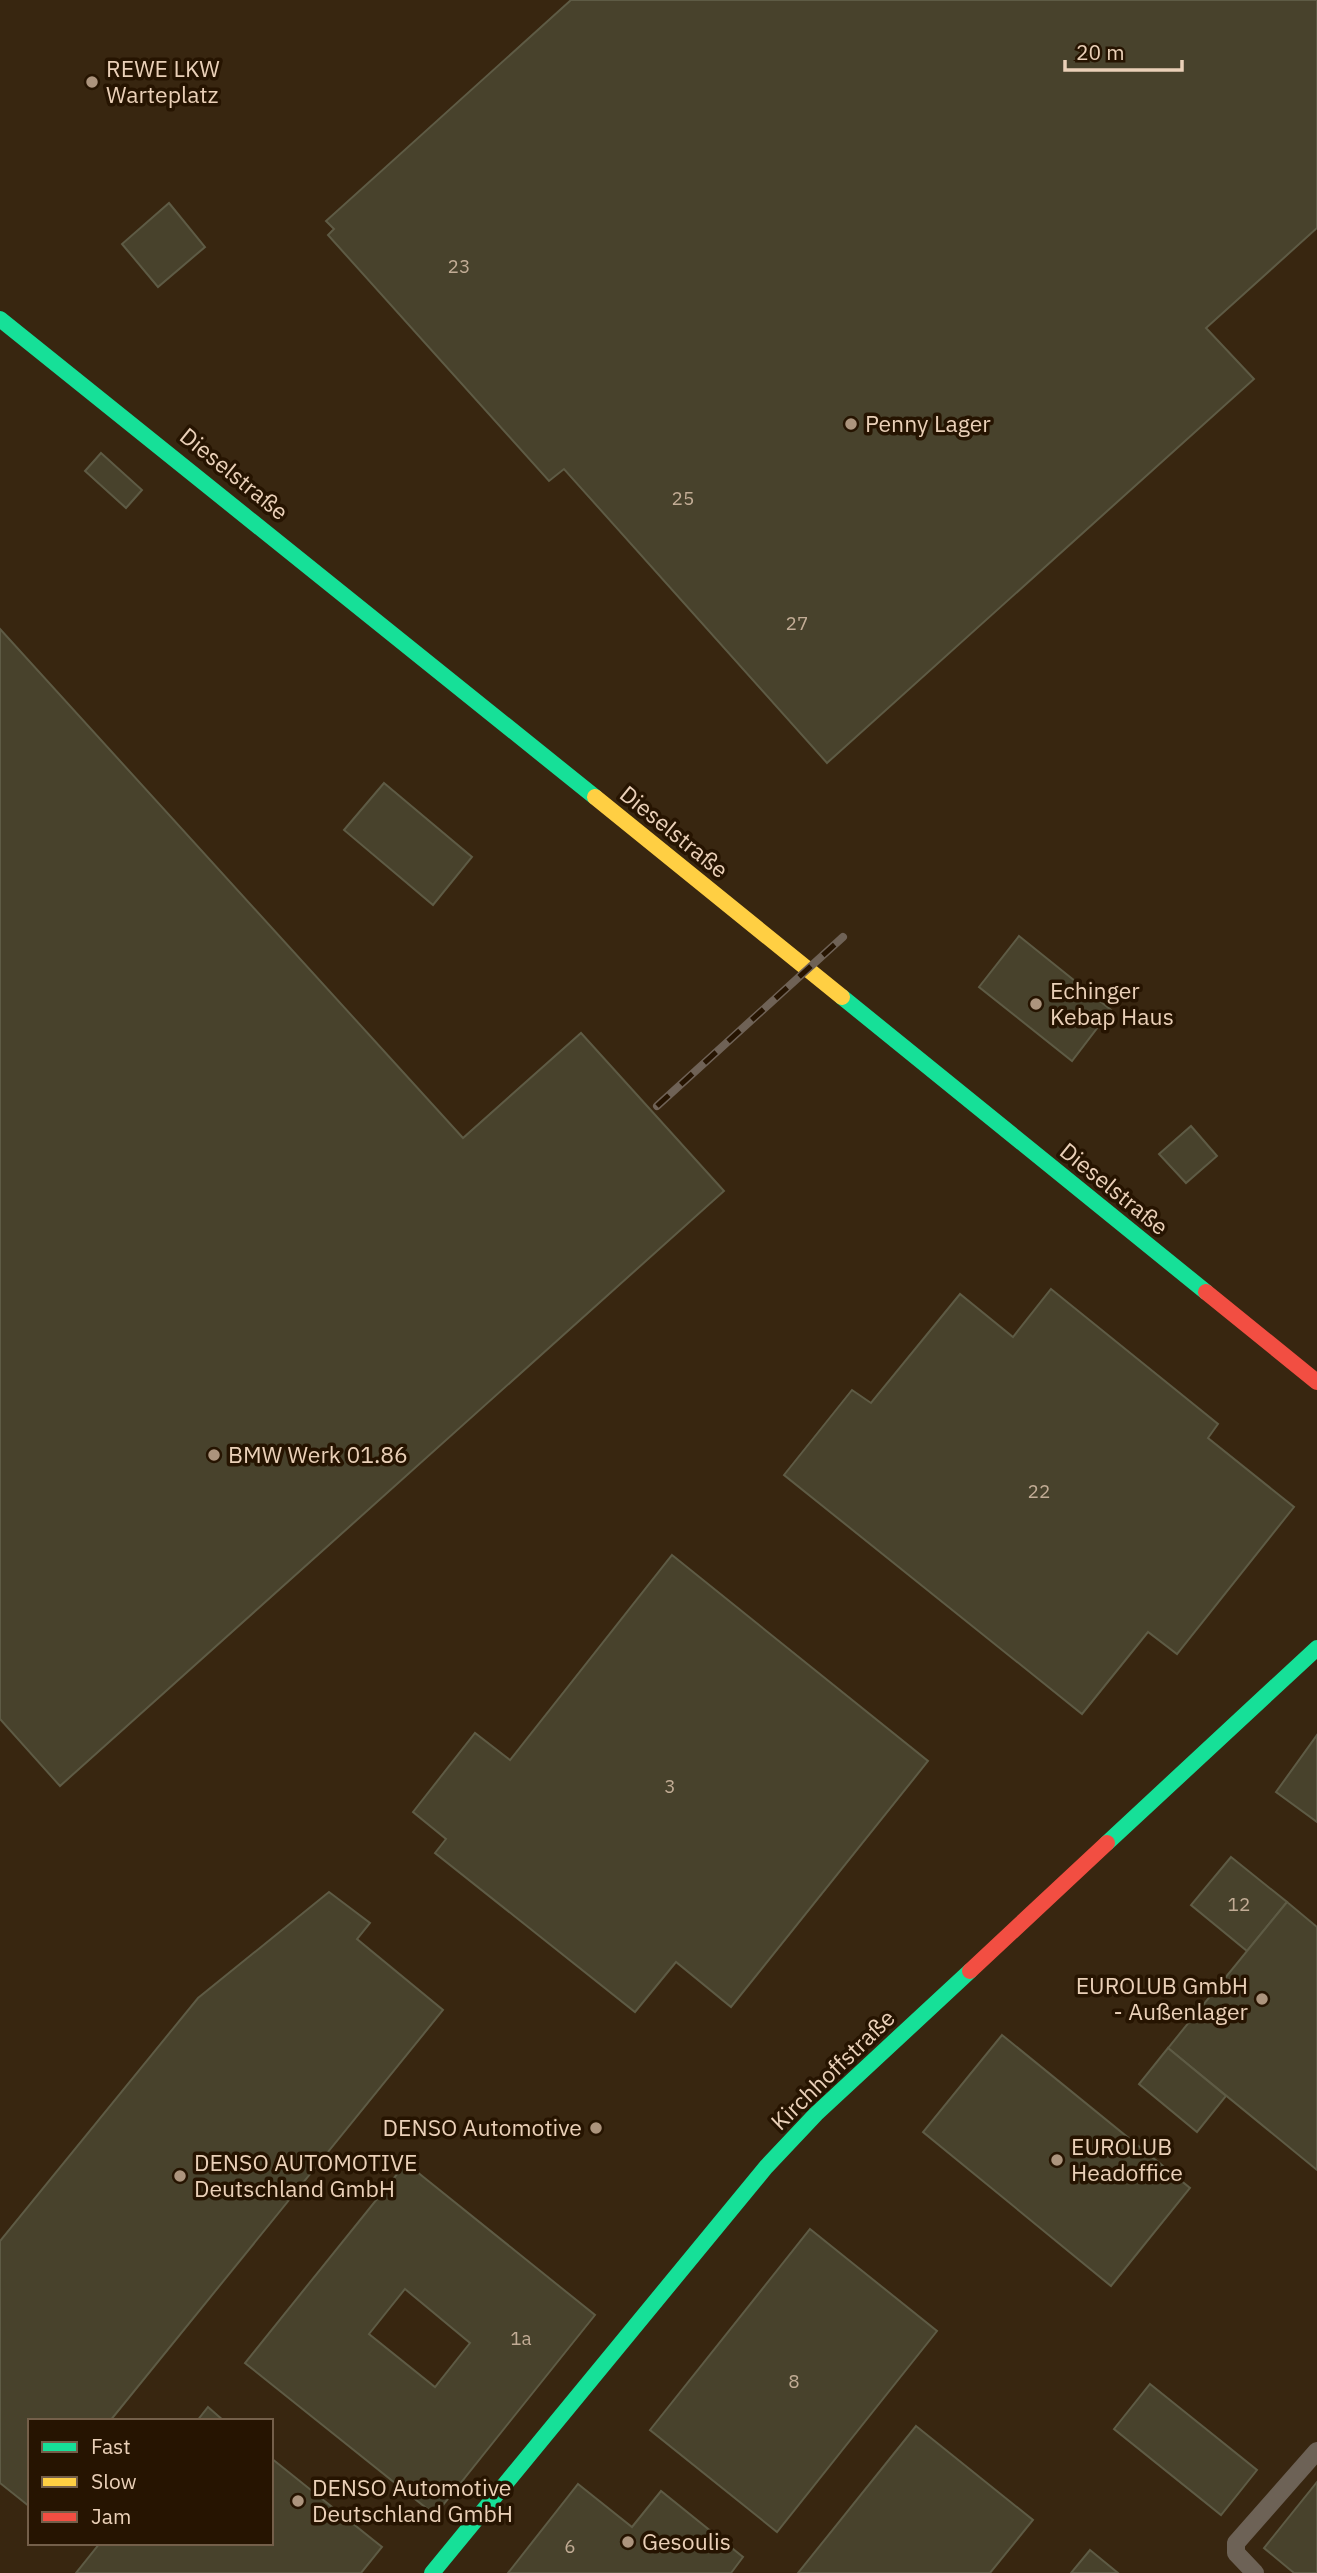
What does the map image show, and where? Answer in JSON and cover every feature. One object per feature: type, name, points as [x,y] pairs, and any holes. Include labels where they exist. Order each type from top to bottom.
[{"type":"street","name":"Dieselstraße","points":[[0,319],[168,450],[1317,1382]]},
{"type":"street","name":"Kirchhoffstraße","points":[[432,2573],[766,2167],[817,2114],[1317,1648]]},
{"type":"lane","points":[[1255,2573],[1236,2553],[1236,2543],[1317,2451]]},
{"type":"building","name":"Penny Lager","points":[[571,0],[1317,0],[1317,228],[1206,328],[1254,379],[827,763],[564,469],[549,481],[328,235],[334,229],[326,221]]},
{"type":"building","points":[[169,203],[205,247],[158,287],[122,244]]},
{"type":"building","points":[[101,453],[142,490],[126,508],[85,471]]},
{"type":"building","name":"BMW Werk 01.86","points":[[0,629],[463,1138],[581,1033],[724,1191],[60,1786],[0,1719]]},
{"type":"building","points":[[384,783],[472,857],[433,905],[344,830]]},
{"type":"building","points":[[1019,936],[1111,1010],[1072,1061],[979,987]]},
{"type":"building","points":[[1191,1126],[1217,1156],[1186,1183],[1159,1154]]},
{"type":"building","points":[[1051,1289],[1218,1424],[1208,1438],[1294,1507],[1177,1654],[1148,1632],[1082,1714],[784,1475],[852,1390],[871,1403],[960,1294],[1013,1337]]},
{"type":"building","points":[[672,1555],[928,1761],[731,2007],[676,1962],[635,2012],[435,1853],[446,1839],[413,1812],[475,1733],[510,1760]]},
{"type":"building","points":[[1317,1735],[1317,1822],[1276,1792]]},
{"type":"building","points":[[1231,1857],[1287,1902],[1247,1951],[1191,1905]]},
{"type":"building","name":"DENSO AUTOMOTIVE Deutschland GmbH","points":[[329,1892],[370,1923],[357,1939],[443,2010],[112,2419],[28,2419],[28,2505],[0,2483],[0,2241],[198,1998]]},
{"type":"building","name":"EUROLUB GmbH - Außenlager","points":[[1287,1902],[1317,1927],[1317,2170],[1168,2048]]},
{"type":"building","name":"EUROLUB Headoffice","points":[[1002,2035],[1190,2188],[1111,2286],[923,2132]]},
{"type":"building","points":[[1168,2048],[1226,2096],[1197,2132],[1139,2084]]},
{"type":"building","name":"DENSO AUTOMOTIVE Deutschland GmbH","points":[[406,2163],[595,2315],[435,2515],[245,2363]],"holes":[[[405,2289],[470,2343],[435,2387],[369,2334]]]},
{"type":"building","points":[[810,2229],[937,2331],[777,2532],[650,2430]]},
{"type":"building","points":[[1150,2384],[1257,2470],[1221,2515],[1114,2429]]},
{"type":"building","points":[[208,2407],[222,2419],[199,2419]]},
{"type":"building","points":[[916,2426],[1033,2520],[990,2573],[798,2573]]},
{"type":"building","name":"DENSO Automotive Deutschland GmbH","points":[[273,2460],[382,2547],[361,2573],[76,2573],[98,2545],[273,2545]]},
{"type":"building","points":[[1317,2482],[1317,2573],[1294,2573],[1264,2548]]},
{"type":"building","name":"Gesoulis","points":[[578,2484],[632,2527],[661,2491],[743,2557],[731,2573],[508,2573]]},
{"type":"building","points":[[1090,2550],[1118,2573],[1071,2573]]},
{"type":"railway","points":[[657,1106],[843,937]]},
{"type":"traffic: fast","points":[[0,319],[595,797]]},
{"type":"traffic: fast","points":[[842,997],[1206,1292]]},
{"type":"traffic: fast","points":[[1107,1843],[1317,1648]]},
{"type":"traffic: fast","points":[[432,2573],[766,2167],[816,2114],[970,1971]]},
{"type":"traffic: slow","points":[[595,797],[842,997]]},
{"type":"traffic: jam","points":[[1206,1292],[1317,1382]]},
{"type":"traffic: jam","points":[[970,1971],[1107,1843]]},
{"type":"place","name":"REWE LKW Warteplatz","points":[[92,82]]},
{"type":"place","name":"Penny Lager","points":[[851,424]]},
{"type":"place","name":"Echinger Kebap Haus","points":[[1036,1004]]},
{"type":"place","name":"BMW Werk 01.86","points":[[214,1455]]},
{"type":"place","name":"EUROLUB GmbH - Außenlager","points":[[1262,1999]]},
{"type":"place","name":"DENSO Automotive","points":[[596,2128]]},
{"type":"place","name":"EUROLUB Headoffice","points":[[1057,2160]]},
{"type":"place","name":"DENSO AUTOMOTIVE Deutschland GmbH","points":[[180,2176]]},
{"type":"place","name":"DENSO Automotive Deutschland GmbH","points":[[298,2501]]},
{"type":"place","name":"Gesoulis","points":[[628,2542]]}]
